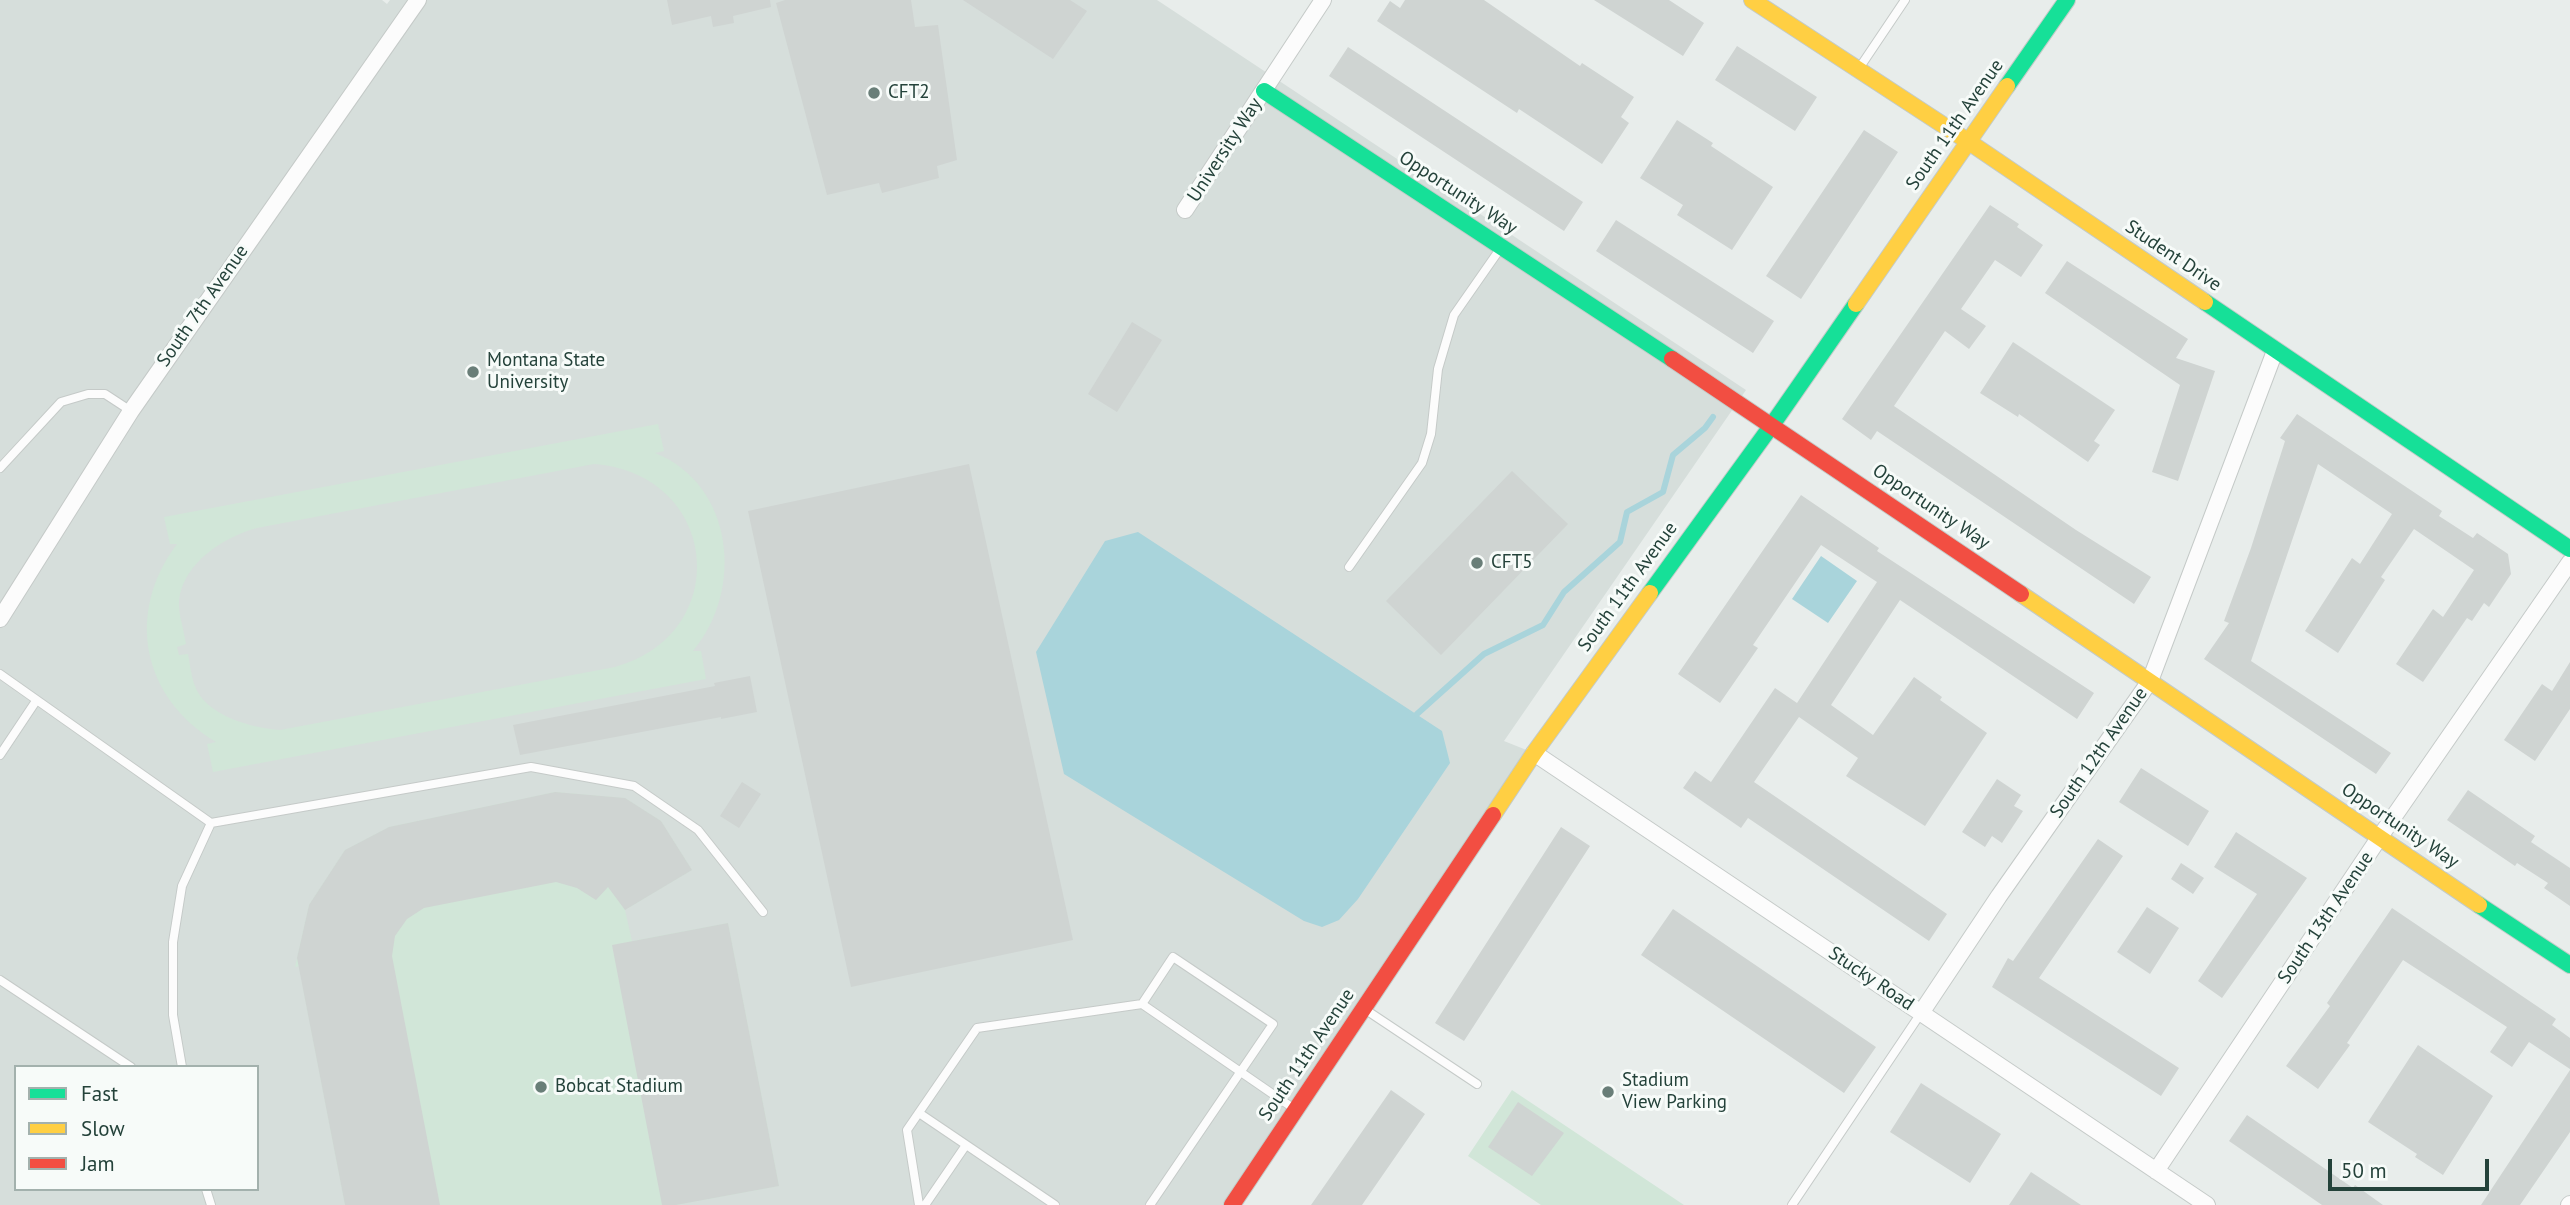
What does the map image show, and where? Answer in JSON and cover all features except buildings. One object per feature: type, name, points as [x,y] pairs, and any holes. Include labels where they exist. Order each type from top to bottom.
[{"type":"street","name":"South 7th Avenue","points":[[0,619],[131,411],[201,307],[418,0]]},
{"type":"street","name":"University Way","points":[[1185,210],[1323,0]]},
{"type":"street","name":"Student Drive","points":[[1752,0],[1969,142],[2570,549]]},
{"type":"street","name":"South 11th Avenue","points":[[1232,1205],[1534,752],[1772,425],[2067,0]]},
{"type":"street","name":"Opportunity Way","points":[[1264,90],[1772,425],[2570,965]]},
{"type":"street","name":"South 12th Avenue","points":[[1921,1013],[1999,896],[2150,681],[2275,351]]},
{"type":"street","name":"South 13th Avenue","points":[[2156,1171],[2379,838],[2570,562]]},
{"type":"street","name":"Stucky Road","points":[[1534,752],[2207,1205]]},
{"type":"lane","points":[[1859,70],[1905,0]]},
{"type":"lane","points":[[1349,567],[1422,463],[1431,434],[1438,369],[1454,315],[1501,246]]},
{"type":"lane","points":[[0,468],[61,402],[88,394],[105,394],[131,411]]},
{"type":"lane","points":[[0,674],[211,822],[531,767],[635,786],[698,830],[763,912]]},
{"type":"lane","points":[[0,755],[36,701]]},
{"type":"lane","points":[[182,1065],[173,1016],[173,942],[182,886],[211,822]]},
{"type":"lane","points":[[1142,1004],[1173,957],[1273,1024],[1150,1205]]},
{"type":"lane","points":[[0,980],[128,1065]]},
{"type":"lane","points":[[919,1205],[907,1130],[977,1028],[1142,1004],[1296,1109]]},
{"type":"lane","points":[[1363,1008],[1477,1084]]},
{"type":"lane","points":[[1792,1205],[1921,1013]]},
{"type":"lane","points":[[919,1113],[1055,1205]]},
{"type":"lane","points":[[925,1205],[966,1145]]},
{"type":"shaded area","name":"Montana State University","points":[[0,0],[382,0],[387,4],[390,0],[1157,0],[1746,390],[1504,741],[1534,753],[1228,1205],[0,1205]]},
{"type":"green space","points":[[658,424],[664,451],[655,453],[682,468],[702,489],[716,514],[723,542],[724,570],[720,599],[709,627],[693,651],[701,651],[706,679],[213,772],[207,744],[216,742],[191,724],[171,702],[157,678],[149,652],[147,625],[151,598],[161,571],[177,544],[170,544],[164,517]],"holes":[[[594,464],[636,474],[667,495],[688,524],[697,557],[694,591],[680,623],[654,649],[615,667],[280,730],[244,723],[219,713],[209,705],[195,686],[188,654],[179,655],[177,647],[186,644],[180,616],[182,586],[197,563],[208,553],[244,532]]]},
{"type":"green space","name":"Bobcat Stadium","points":[[555,792],[625,798],[661,821],[692,870],[625,910],[632,941],[728,923],[779,1186],[676,1205],[345,1205],[303,988],[363,955],[295,967],[309,905],[345,850],[389,827]]},
{"type":"green space","points":[[1512,1090],[1684,1205],[1541,1205],[1468,1156]]},
{"type":"water","points":[[1138,532],[1442,731],[1450,763],[1358,899],[1339,920],[1322,927],[1304,921],[1064,774],[1036,652],[1105,541]]},
{"type":"water","points":[[1821,556],[1857,581],[1828,623],[1792,599]]},
{"type":"waterway","points":[[1417,714],[1484,654],[1543,625],[1564,592],[1620,542],[1627,512],[1663,492],[1673,455],[1705,428],[1713,417]]},
{"type":"traffic: fast","points":[[2007,86],[2067,0]]},
{"type":"traffic: fast","points":[[1264,91],[1672,359]]},
{"type":"traffic: fast","points":[[2205,302],[2570,549]]},
{"type":"traffic: fast","points":[[1650,593],[1856,304]]},
{"type":"traffic: fast","points":[[2479,905],[2570,965]]},
{"type":"traffic: slow","points":[[1752,0],[1969,142],[2205,302]]},
{"type":"traffic: slow","points":[[1856,304],[2007,86]]},
{"type":"traffic: slow","points":[[1493,815],[1534,753],[1650,593]]},
{"type":"traffic: slow","points":[[2021,594],[2479,905]]},
{"type":"traffic: jam","points":[[1672,359],[2021,594]]},
{"type":"traffic: jam","points":[[1232,1205],[1493,815]]},
{"type":"place","name":"CFT2","points":[[874,93]]},
{"type":"place","name":"Montana State University","points":[[473,372]]},
{"type":"place","name":"CFT5","points":[[1477,563]]},
{"type":"place","name":"Bobcat Stadium","points":[[541,1087]]},
{"type":"place","name":"Stadium View Parking","points":[[1608,1092]]}]
